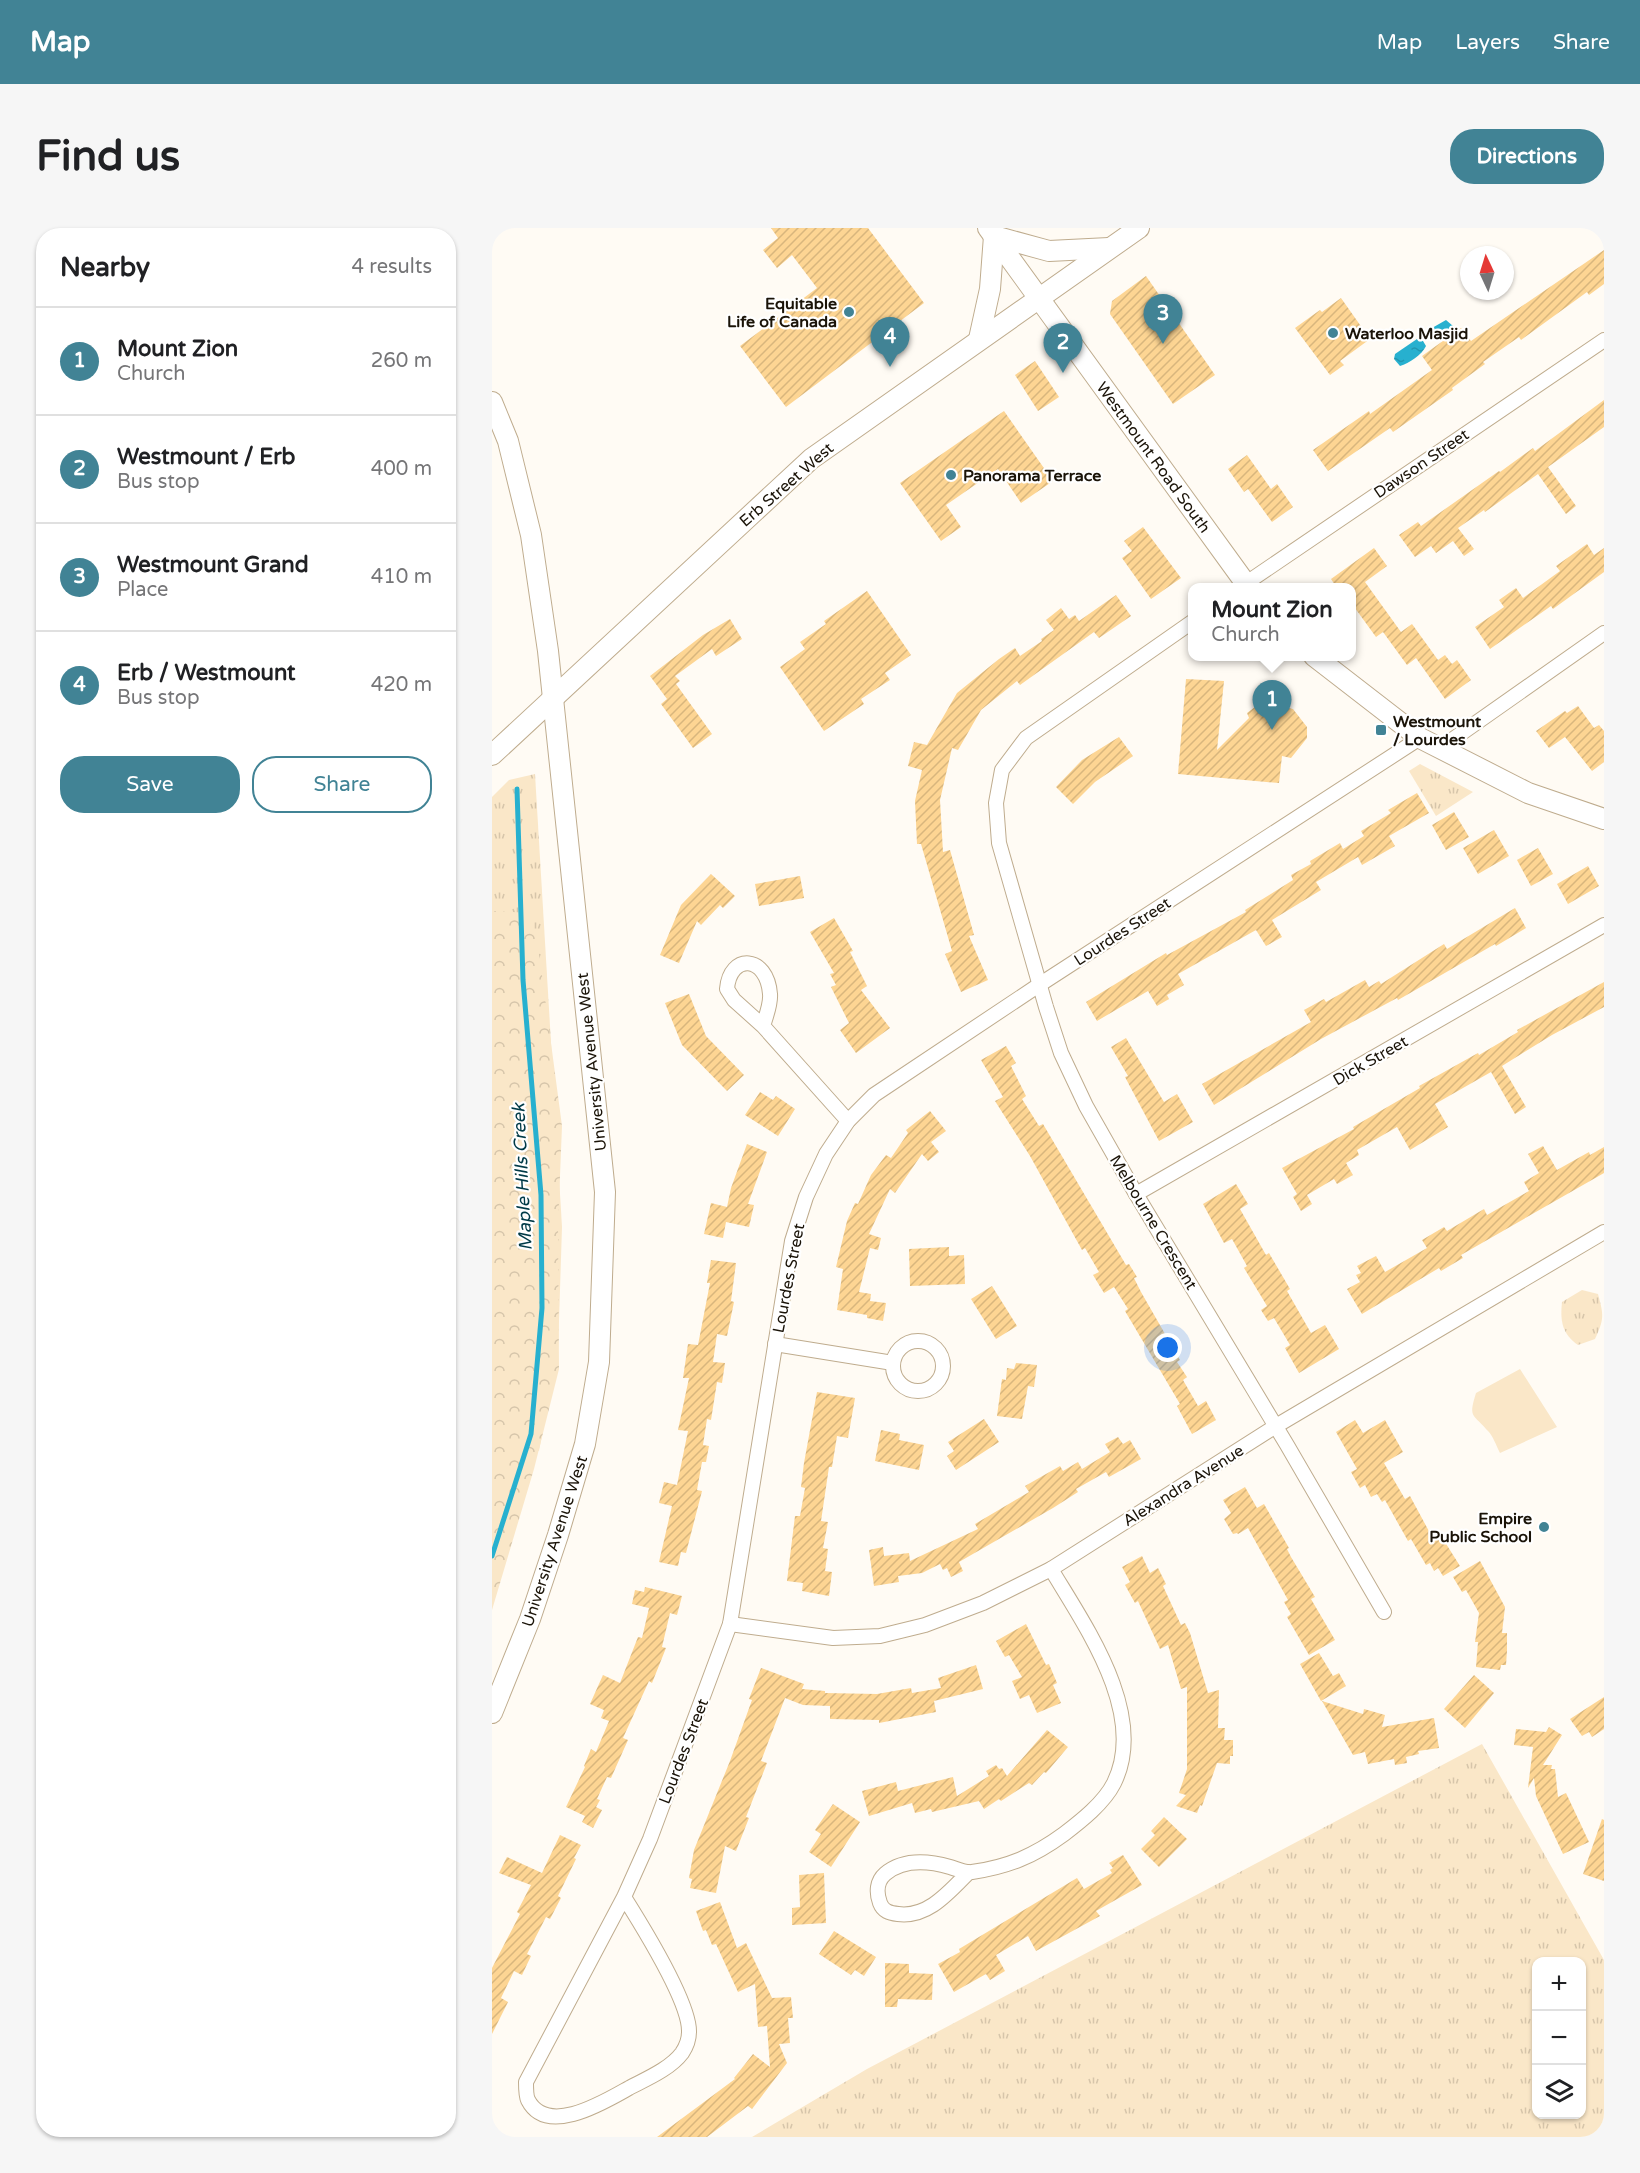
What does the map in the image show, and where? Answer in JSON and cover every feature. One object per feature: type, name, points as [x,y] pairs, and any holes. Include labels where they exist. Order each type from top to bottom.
[{"type":"main road","name":"Erb Street West","points":[[492,755],[811,459],[1139,228]]},
{"type":"main road","points":[[979,339],[990,289],[991,232],[1049,251],[1110,248]]},
{"type":"main road","name":"Westmount Road South","points":[[991,232],[1040,297],[1242,583]]},
{"type":"main road","name":"University Avenue West","points":[[492,402],[508,441],[531,535],[553,698],[605,1192],[599,1362],[585,1444],[530,1619],[492,1713]]},
{"type":"main road","points":[[1319,661],[1420,738],[1439,749],[1528,793],[1604,819]]},
{"type":"street","name":"Dawson Street","points":[[1248,583],[1604,340]]},
{"type":"street","name":"Melbourne Crescent","points":[[1188,625],[1026,738],[1002,770],[996,803],[999,843],[1039,985],[1061,1053],[1086,1106],[1384,1612]]},
{"type":"street","points":[[1439,749],[1604,633]]},
{"type":"street","name":"Lourdes Street","points":[[624,1897],[682,2000],[689,2031],[688,2042],[681,2054],[667,2067],[583,2115],[563,2118],[548,2117],[537,2113],[528,2100],[526,2082],[624,1897],[650,1839],[730,1624],[792,1241],[806,1197],[826,1154],[848,1121],[874,1095],[1420,738]]},
{"type":"street","name":"Dick Street","points":[[1136,1194],[1604,925]]},
{"type":"street","points":[[763,1026],[848,1121]]},
{"type":"street","name":"Alexandra Avenue","points":[[730,1624],[833,1638],[880,1636],[925,1625],[982,1603],[1051,1569],[1276,1426],[1604,1232]]},
{"type":"street","points":[[775,1344],[893,1363]]},
{"type":"street","points":[[969,1872],[943,1899],[924,1910],[906,1915],[885,1911],[881,1905],[878,1886],[881,1877],[891,1869],[904,1864],[920,1862],[936,1863],[969,1872],[1010,1865],[1064,1834],[1102,1799],[1114,1783],[1122,1757],[1124,1732],[1112,1681],[1101,1656],[1051,1569]]},
{"type":"green space","points":[[1420,764],[1473,792],[1436,816],[1409,771]]},
{"type":"green space","points":[[535,774],[562,1227],[558,1352],[539,1451],[492,1439],[492,797],[509,780]]},
{"type":"green space","points":[[492,911],[531,913],[540,960],[562,1126],[558,1226],[559,1369],[534,1469],[492,1610]]},
{"type":"green space","points":[[1582,1290],[1598,1294],[1602,1317],[1595,1339],[1578,1345],[1565,1332],[1561,1309],[1562,1302]]},
{"type":"green space","points":[[1520,1369],[1557,1427],[1500,1453],[1490,1433],[1473,1415],[1472,1407],[1476,1393]]},
{"type":"green space","points":[[1482,1744],[1604,1960],[1604,2137],[752,2137],[867,2069]]},
{"type":"water","points":[[1446,320],[1453,326],[1439,340],[1436,340],[1430,332],[1432,328]]},
{"type":"water","points":[[1417,339],[1423,341],[1426,346],[1415,358],[1400,366],[1394,359],[1395,354]]},
{"type":"building","name":"Equitable Life of Canada","points":[[771,228],[868,228],[924,303],[786,407],[740,346],[817,288],[792,255],[777,268],[763,250],[778,238]]},
{"type":"building","points":[[1604,250],[1604,284],[1589,295],[1587,292],[1521,340],[1519,337],[1483,362],[1485,364],[1452,388],[1453,390],[1393,432],[1390,428],[1328,471],[1313,450],[1369,411],[1370,414],[1432,370],[1422,356],[1461,328],[1471,341]]},
{"type":"building","points":[[1146,276],[1215,375],[1173,404],[1110,314],[1112,301]]},
{"type":"building","name":"Waterloo Masjid","points":[[1341,298],[1370,339],[1340,361],[1344,365],[1330,375],[1295,328]]},
{"type":"building","points":[[1035,361],[1059,397],[1038,411],[1015,375]]},
{"type":"building","points":[[1604,400],[1604,427],[1548,467],[1576,506],[1566,514],[1538,474],[1485,512],[1484,510],[1458,528],[1474,549],[1464,556],[1453,541],[1436,553],[1431,546],[1415,557],[1399,535],[1418,522],[1421,526],[1533,448],[1535,451]]},
{"type":"building","name":"Panorama Terrace","points":[[1004,411],[1053,481],[1021,503],[998,469],[946,505],[961,527],[941,541],[900,483]]},
{"type":"building","points":[[1247,455],[1271,489],[1277,484],[1293,507],[1272,522],[1248,489],[1244,492],[1228,469]]},
{"type":"building","points":[[1143,527],[1181,578],[1151,599],[1122,558],[1132,551],[1124,541]]},
{"type":"building","points":[[1587,544],[1594,555],[1604,548],[1604,572],[1553,609],[1551,606],[1490,649],[1475,627],[1504,607],[1499,600],[1516,588],[1523,598],[1560,571],[1556,566]]},
{"type":"building","points":[[1374,548],[1387,566],[1365,582],[1401,632],[1412,624],[1438,660],[1445,655],[1452,664],[1457,660],[1471,680],[1445,699],[1416,658],[1407,665],[1383,632],[1376,637],[1356,610],[1356,583],[1334,583],[1331,579]]},
{"type":"building","points":[[867,591],[911,655],[885,673],[890,680],[861,699],[864,704],[824,731],[780,667],[805,649],[800,642],[826,624],[824,621]]},
{"type":"building","points":[[1116,595],[1131,616],[1099,638],[1094,632],[1020,685],[1017,681],[981,710],[958,750],[952,748],[940,800],[943,852],[950,850],[974,935],[969,936],[988,980],[961,992],[945,954],[952,951],[921,844],[917,844],[915,801],[922,770],[908,766],[914,742],[927,745],[957,693],[999,659],[1015,648],[1020,656],[1042,641],[1041,639],[1054,630],[1046,620],[1061,608],[1069,619],[1075,615],[1079,621]]},
{"type":"building","points":[[730,619],[742,639],[716,656],[712,649],[675,676],[680,681],[676,684],[712,734],[693,748],[661,704],[667,699],[650,676],[703,635]]},
{"type":"building","points":[[1186,679],[1224,681],[1217,750],[1249,718],[1247,713],[1259,704],[1264,710],[1272,704],[1293,709],[1307,727],[1307,738],[1291,758],[1282,756],[1279,783],[1178,774]]},
{"type":"building","points":[[1578,706],[1594,728],[1599,725],[1604,731],[1604,762],[1592,771],[1565,737],[1549,748],[1536,731],[1565,711],[1567,713]]},
{"type":"building","points":[[1119,737],[1133,756],[1095,782],[1073,804],[1056,787],[1082,760]]},
{"type":"building","points":[[1417,793],[1429,813],[1389,836],[1395,846],[1362,865],[1358,857],[1316,882],[1321,890],[1272,920],[1282,937],[1266,946],[1256,930],[1178,974],[1184,985],[1167,995],[1169,999],[1157,1006],[1148,991],[1097,1021],[1086,1002],[1166,953],[1167,955],[1246,912],[1245,910],[1293,880],[1291,875],[1311,864],[1310,861],[1340,843],[1343,849],[1364,836],[1361,831],[1391,813],[1388,810]]},
{"type":"building","points":[[1454,812],[1469,837],[1446,850],[1432,825]]},
{"type":"building","points":[[1494,830],[1509,856],[1478,874],[1463,848]]},
{"type":"building","points":[[1538,848],[1553,874],[1531,886],[1517,860]]},
{"type":"building","points":[[1588,866],[1599,886],[1568,904],[1557,884]]},
{"type":"building","points":[[711,874],[735,896],[723,908],[720,905],[701,925],[697,921],[679,963],[660,955],[681,905]]},
{"type":"building","points":[[800,876],[804,898],[759,906],[755,884]]},
{"type":"building","points":[[1515,908],[1526,928],[1398,1000],[1397,998],[1321,1039],[1214,1105],[1202,1084],[1311,1022],[1304,1010],[1324,999],[1326,1002],[1365,980],[1369,987],[1379,981],[1381,984],[1444,944],[1447,949]]},
{"type":"building","points":[[834,918],[853,951],[850,952],[867,986],[861,990],[890,1028],[856,1053],[840,1030],[849,1023],[831,987],[836,985],[830,974],[834,973],[810,932]]},
{"type":"building","points":[[1604,982],[1604,1007],[1502,1066],[1526,1107],[1515,1114],[1491,1072],[1435,1104],[1448,1127],[1410,1150],[1397,1127],[1357,1150],[1359,1155],[1346,1163],[1353,1175],[1337,1184],[1334,1179],[1307,1195],[1312,1204],[1301,1211],[1293,1197],[1297,1194],[1282,1168],[1354,1129],[1353,1127],[1420,1088],[1419,1086],[1478,1053],[1479,1055],[1518,1032],[1517,1030]]},
{"type":"building","points":[[689,994],[706,1036],[744,1075],[727,1091],[682,1045],[665,1003]]},
{"type":"building","points":[[1126,1038],[1164,1102],[1177,1094],[1193,1122],[1159,1141],[1125,1077],[1128,1076],[1111,1047]]},
{"type":"building","points":[[1006,1046],[1016,1063],[1011,1066],[1026,1096],[1022,1099],[1039,1126],[1043,1124],[1126,1265],[1129,1264],[1137,1277],[1134,1278],[1141,1292],[1180,1360],[1177,1362],[1187,1377],[1183,1380],[1198,1406],[1206,1401],[1216,1420],[1192,1434],[1177,1406],[1180,1404],[1125,1311],[1128,1309],[1114,1287],[1104,1293],[1093,1275],[1099,1272],[1085,1248],[1082,1250],[1030,1156],[995,1101],[1003,1097],[981,1060]]},
{"type":"building","points":[[760,1092],[773,1100],[776,1096],[795,1109],[778,1136],[745,1115]]},
{"type":"building","points":[[930,1111],[946,1131],[931,1142],[939,1152],[928,1161],[922,1154],[895,1193],[890,1189],[869,1234],[881,1238],[878,1250],[870,1248],[859,1292],[871,1294],[870,1301],[886,1303],[883,1321],[867,1318],[867,1315],[837,1310],[843,1269],[836,1267],[847,1221],[855,1203],[858,1204],[871,1175],[886,1155],[891,1158],[908,1133],[906,1130]]},
{"type":"building","points":[[747,1144],[767,1152],[748,1204],[754,1205],[749,1227],[726,1222],[723,1238],[704,1234],[711,1203],[727,1207],[731,1188]]},
{"type":"building","points":[[1543,1146],[1557,1170],[1589,1152],[1590,1155],[1604,1147],[1604,1173],[1461,1255],[1463,1258],[1441,1271],[1439,1268],[1362,1314],[1347,1289],[1360,1282],[1356,1275],[1361,1273],[1357,1266],[1376,1256],[1385,1272],[1427,1248],[1422,1240],[1444,1227],[1447,1231],[1484,1209],[1487,1215],[1529,1191],[1524,1182],[1539,1173],[1528,1154]]},
{"type":"building","points":[[1236,1184],[1248,1204],[1240,1209],[1266,1255],[1269,1253],[1290,1289],[1287,1291],[1311,1333],[1325,1325],[1339,1349],[1299,1373],[1285,1348],[1290,1345],[1274,1318],[1268,1321],[1261,1310],[1267,1306],[1244,1268],[1247,1266],[1232,1239],[1224,1243],[1203,1204]]},
{"type":"building","points":[[949,1247],[949,1256],[964,1255],[965,1284],[910,1286],[909,1249]]},
{"type":"building","points":[[711,1260],[736,1263],[731,1301],[734,1302],[727,1336],[717,1334],[713,1362],[725,1363],[722,1383],[717,1382],[711,1420],[707,1419],[703,1445],[709,1446],[706,1462],[702,1462],[697,1490],[702,1491],[686,1553],[681,1552],[678,1566],[659,1562],[672,1506],[659,1503],[664,1482],[677,1485],[688,1431],[678,1430],[689,1378],[683,1378],[688,1344],[698,1345],[710,1283],[707,1283]]},
{"type":"building","points":[[992,1286],[1017,1326],[996,1339],[971,1299]]},
{"type":"building","points":[[1016,1363],[1037,1365],[1034,1387],[1028,1386],[1022,1419],[997,1416],[1002,1379],[1006,1380],[1007,1368],[1014,1369]]},
{"type":"building","points":[[817,1392],[855,1398],[848,1438],[837,1436],[832,1467],[829,1467],[821,1521],[828,1522],[823,1548],[828,1549],[825,1571],[832,1572],[829,1596],[802,1591],[803,1583],[787,1581],[795,1516],[800,1516],[805,1488],[801,1487],[804,1463]]},
{"type":"building","points":[[984,1419],[999,1442],[956,1470],[947,1456],[954,1451],[948,1442]]},
{"type":"building","points":[[1355,1420],[1363,1433],[1385,1420],[1403,1452],[1384,1463],[1405,1499],[1410,1496],[1431,1535],[1438,1531],[1460,1566],[1443,1576],[1438,1568],[1434,1571],[1430,1563],[1426,1565],[1411,1539],[1408,1541],[1385,1500],[1382,1502],[1377,1494],[1371,1497],[1365,1485],[1360,1488],[1351,1472],[1357,1469],[1336,1432]]},
{"type":"building","points":[[881,1430],[900,1434],[899,1440],[924,1445],[919,1470],[875,1461]]},
{"type":"building","points":[[1118,1437],[1123,1444],[1130,1440],[1141,1459],[1109,1477],[1106,1472],[1076,1489],[1078,1492],[1053,1508],[959,1562],[963,1571],[951,1577],[947,1568],[943,1570],[940,1564],[922,1573],[898,1576],[899,1582],[874,1586],[869,1550],[883,1547],[884,1556],[909,1553],[910,1561],[978,1529],[975,1524],[1029,1492],[1025,1486],[1060,1466],[1063,1471],[1078,1462],[1082,1469],[1110,1452],[1105,1444]]},
{"type":"building","points":[[1245,1487],[1257,1508],[1264,1504],[1289,1548],[1287,1549],[1291,1557],[1315,1597],[1311,1599],[1335,1640],[1309,1655],[1287,1617],[1291,1614],[1284,1602],[1288,1600],[1248,1528],[1238,1534],[1233,1534],[1224,1519],[1231,1513],[1223,1500]]},
{"type":"building","points":[[1142,1556],[1150,1573],[1158,1568],[1166,1584],[1163,1586],[1181,1625],[1185,1623],[1190,1633],[1208,1693],[1219,1690],[1218,1728],[1225,1728],[1224,1740],[1233,1740],[1233,1756],[1230,1756],[1230,1764],[1217,1763],[1202,1806],[1200,1805],[1197,1813],[1176,1806],[1186,1795],[1179,1793],[1187,1769],[1187,1687],[1181,1689],[1168,1645],[1160,1649],[1138,1601],[1135,1603],[1125,1585],[1130,1582],[1122,1567]]},
{"type":"building","points":[[1480,1561],[1505,1607],[1502,1633],[1507,1633],[1506,1665],[1501,1665],[1500,1670],[1476,1667],[1478,1642],[1475,1642],[1479,1613],[1466,1590],[1462,1592],[1453,1577]]},
{"type":"building","points":[[645,1587],[682,1596],[677,1615],[670,1613],[662,1647],[666,1648],[652,1683],[649,1681],[623,1738],[628,1740],[611,1778],[607,1777],[597,1799],[600,1800],[596,1807],[602,1810],[593,1828],[582,1822],[585,1816],[566,1807],[591,1749],[596,1752],[609,1721],[601,1718],[604,1710],[590,1704],[603,1675],[620,1683],[638,1637],[642,1638],[649,1608],[632,1604],[635,1590],[644,1592]]},
{"type":"building","points":[[1026,1624],[1046,1665],[1049,1664],[1057,1683],[1053,1685],[1061,1703],[1037,1713],[1029,1695],[1020,1699],[1012,1681],[1022,1677],[1009,1655],[1005,1657],[996,1641]]},
{"type":"building","points":[[1319,1653],[1333,1676],[1339,1673],[1346,1686],[1321,1701],[1300,1664]]},
{"type":"building","points":[[976,1665],[983,1689],[934,1701],[936,1712],[879,1723],[879,1720],[830,1719],[830,1706],[803,1705],[785,1698],[761,1761],[767,1763],[746,1817],[749,1818],[736,1851],[725,1846],[716,1893],[690,1888],[692,1879],[689,1878],[694,1850],[730,1761],[761,1668],[804,1684],[802,1689],[825,1691],[825,1693],[877,1694],[911,1688],[912,1693],[941,1688],[938,1678]]},
{"type":"building","points":[[1474,1675],[1494,1693],[1465,1728],[1444,1709]]},
{"type":"building","points":[[1604,1697],[1604,1729],[1592,1737],[1589,1732],[1582,1736],[1570,1719]]},
{"type":"building","points":[[1322,1701],[1363,1714],[1364,1709],[1385,1715],[1382,1727],[1434,1718],[1439,1748],[1418,1751],[1419,1754],[1406,1757],[1407,1763],[1395,1765],[1394,1759],[1368,1764],[1365,1752],[1353,1755]]},
{"type":"building","points":[[1549,1727],[1562,1735],[1543,1765],[1552,1765],[1551,1769],[1555,1769],[1558,1797],[1566,1793],[1589,1842],[1563,1854],[1536,1796],[1534,1778],[1528,1788],[1533,1747],[1514,1745],[1516,1729],[1546,1732]]},
{"type":"building","points":[[1047,1730],[1068,1747],[1046,1773],[1044,1772],[1032,1785],[1029,1783],[1001,1801],[999,1799],[984,1809],[979,1801],[932,1812],[931,1809],[915,1813],[912,1803],[869,1816],[862,1791],[896,1782],[898,1791],[953,1777],[957,1796],[989,1776],[986,1771],[996,1765],[999,1769],[1002,1768],[1007,1776]]},
{"type":"building","points":[[833,1804],[860,1822],[831,1867],[809,1852],[821,1834],[815,1830]]},
{"type":"building","points":[[1164,1817],[1187,1839],[1159,1867],[1141,1849],[1155,1835],[1151,1831]]},
{"type":"building","points":[[1602,1819],[1604,1820],[1604,1881],[1583,1874]]},
{"type":"building","points":[[560,1835],[581,1845],[558,1896],[561,1898],[550,1919],[546,1917],[527,1954],[531,1956],[522,1975],[514,1971],[501,1998],[508,2002],[492,2034],[492,1968],[520,1914],[517,1912],[531,1885],[499,1873],[507,1857],[542,1873]]},
{"type":"building","points":[[1123,1855],[1142,1885],[1096,1911],[1100,1916],[1036,1951],[1028,1936],[996,1955],[1005,1971],[990,1980],[986,1974],[954,1992],[938,1964],[1077,1878],[1084,1889],[1112,1873],[1110,1870],[1113,1868],[1109,1863]]},
{"type":"building","points":[[824,1873],[826,1923],[792,1925],[792,1908],[800,1907],[799,1875]]},
{"type":"building","points":[[720,1902],[737,1948],[746,1943],[772,1998],[791,1997],[793,2018],[788,2018],[790,2043],[779,2044],[787,2063],[752,2109],[748,2106],[707,2137],[657,2137],[735,2079],[753,2054],[770,2067],[767,2026],[758,2027],[755,1984],[738,1992],[716,1944],[712,1945],[706,1930],[703,1931],[696,1911]]},
{"type":"building","points":[[834,1931],[876,1957],[864,1976],[855,1970],[851,1975],[819,1954]]},
{"type":"building","points":[[885,1963],[909,1964],[909,1973],[933,1974],[932,2000],[898,1999],[897,2007],[885,2007]]},
{"type":"waterway","name":"Maple Hills Creek","points":[[492,1556],[531,1434],[542,1308],[541,1195],[523,980],[517,789]]},
{"type":"place","name":"Equitable Life of Canada","points":[[849,312]]},
{"type":"place","name":"Waterloo Masjid","points":[[1333,333]]},
{"type":"place","name":"Westmount Grand","points":[[1163,344]]},
{"type":"place","name":"Erb / Westmount","points":[[890,367]]},
{"type":"place","name":"Westmount / Erb","points":[[1063,373]]},
{"type":"place","name":"Panorama Terrace","points":[[951,475]]},
{"type":"place","name":"Mount Zion","points":[[1272,730]]},
{"type":"place","name":"Westmount / Lourdes","points":[[1381,730]]},
{"type":"place","name":"Empire Public School","points":[[1544,1527]]}]
